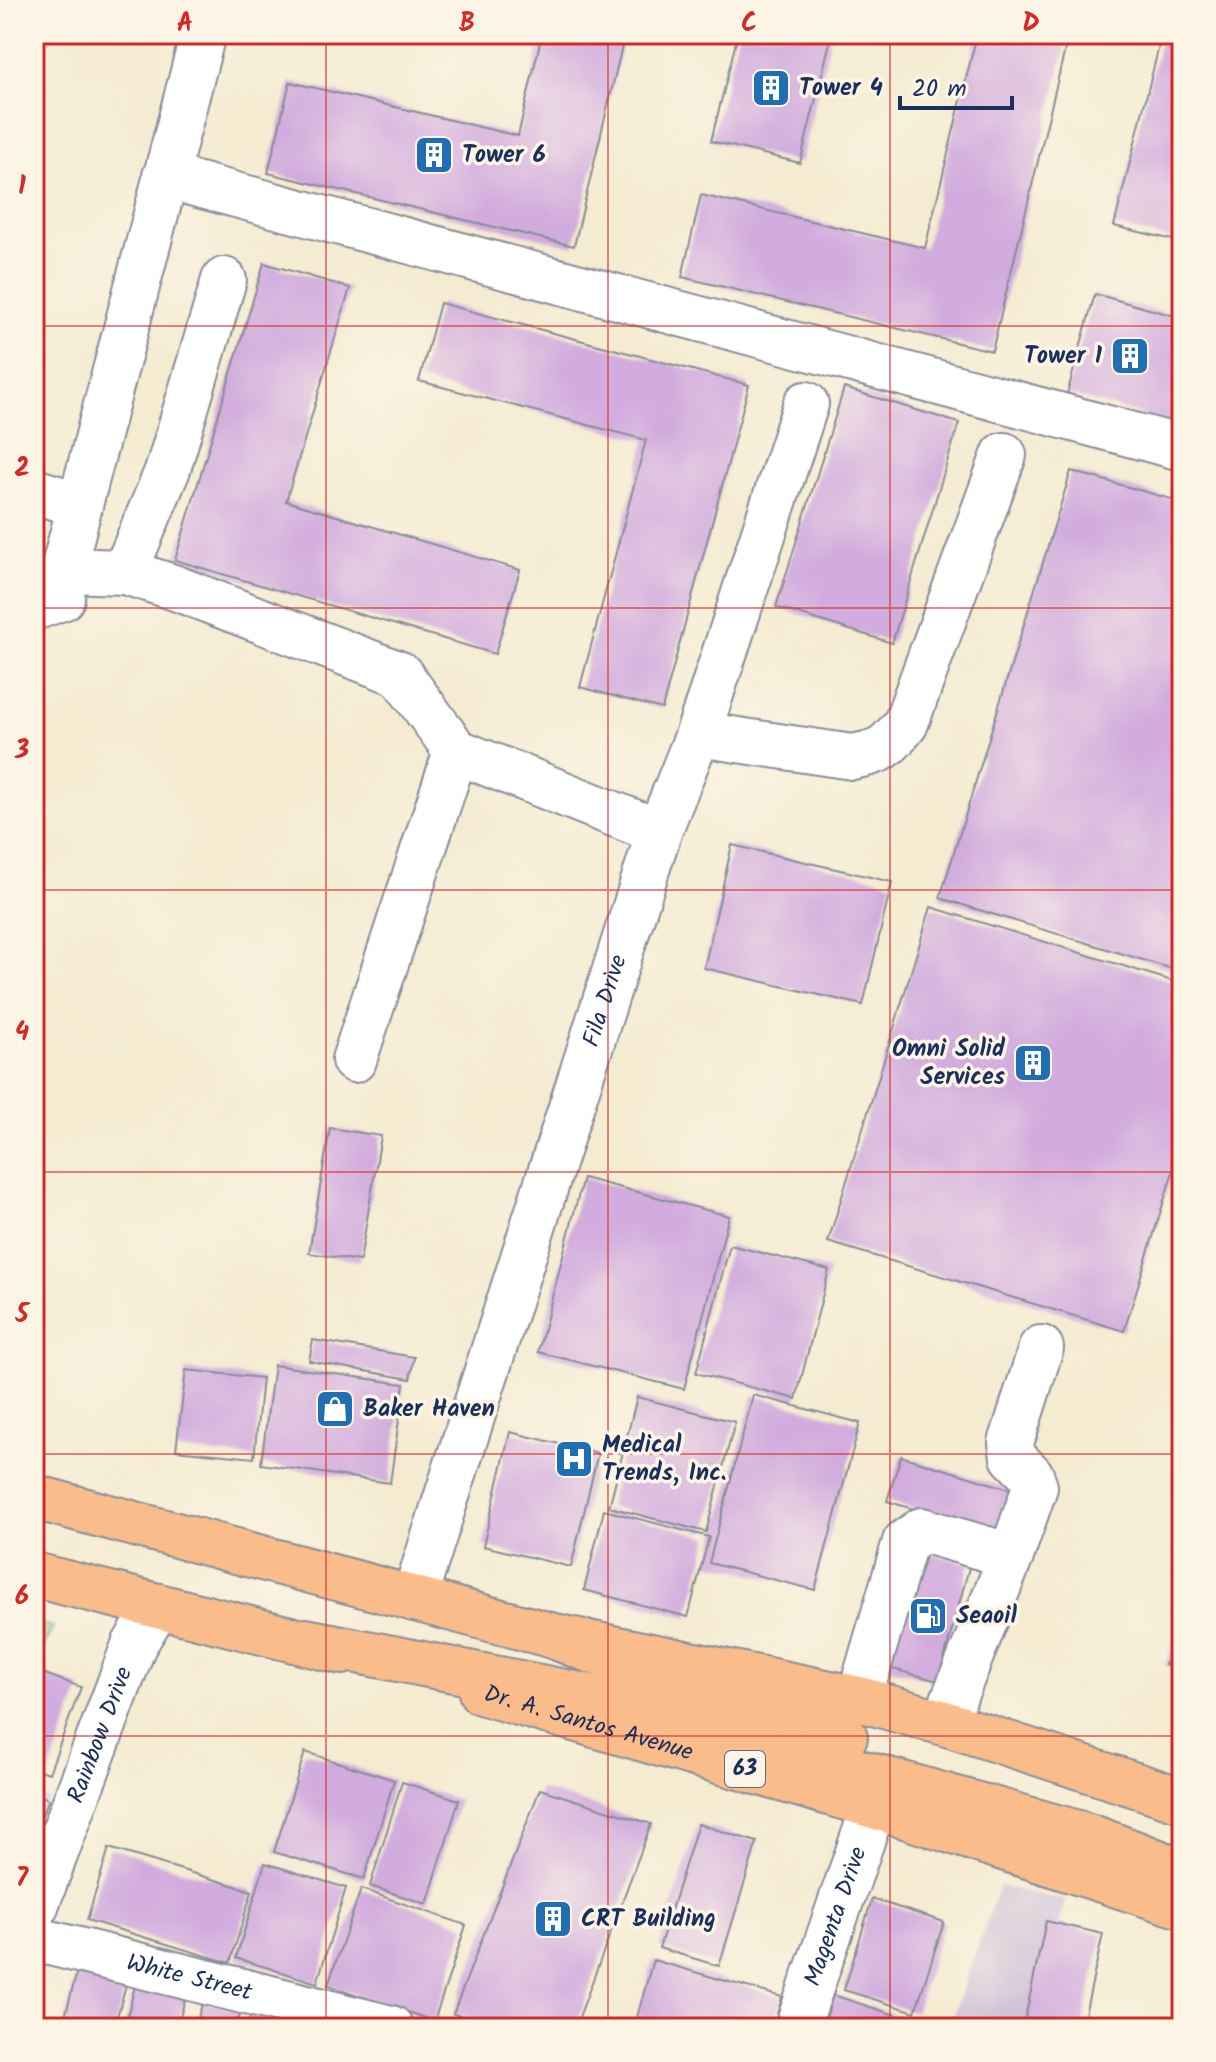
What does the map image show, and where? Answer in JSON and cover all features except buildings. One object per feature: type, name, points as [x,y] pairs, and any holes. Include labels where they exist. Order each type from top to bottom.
[{"type":"main road","points":[[34,1497],[550,1635],[859,1699],[944,1723],[1182,1800]]},
{"type":"main road","name":"Dr. A. Santos Avenue","points":[[34,1575],[306,1641],[874,1806],[1182,1906]]},
{"type":"main road","points":[[550,1635],[731,1704],[899,1753],[1182,1847]]},
{"type":"main road","points":[[306,1641],[591,1697],[1089,1836],[1182,1871]]},
{"type":"street","points":[[34,608],[62,598],[63,570],[203,34]]},
{"type":"street","points":[[165,176],[1182,448]]},
{"type":"street","points":[[125,572],[168,469],[224,280]]},
{"type":"street","name":"Fila Drive","points":[[414,1599],[659,832],[698,734],[806,404]]},
{"type":"street","points":[[698,734],[852,757],[873,754],[889,746],[906,723],[1004,455]]},
{"type":"street","points":[[34,491],[80,505]]},
{"type":"street","points":[[63,570],[125,572],[173,587],[400,674],[456,751],[659,832]]},
{"type":"street","points":[[354,1060],[456,751]]},
{"type":"street","points":[[944,1723],[1011,1556],[1035,1487],[1031,1475],[1013,1457],[1011,1443],[1041,1348]]},
{"type":"street","points":[[859,1699],[905,1542],[922,1530],[1011,1556]]},
{"type":"street","name":"Rainbow Drive","points":[[34,1911],[134,1645],[158,1606]]},
{"type":"street","name":"Magenta Drive","points":[[797,2028],[874,1806]]},
{"type":"street","name":"White Street","points":[[34,1939],[391,2028]]},
{"type":"shaded area","points":[[999,1886],[1065,1900],[1031,2028],[949,2028]]},
{"type":"green space","points":[[34,1622],[53,1627],[34,1666]]},
{"type":"place","name":"Tower 4","points":[[771,88]]},
{"type":"place","name":"Tower 6","points":[[434,155]]},
{"type":"place","name":"Tower 1","points":[[1130,356]]},
{"type":"place","name":"Omni Solid Services","points":[[1033,1063]]},
{"type":"place","name":"Baker Haven","points":[[335,1409]]},
{"type":"place","name":"Medical Trends, Inc.","points":[[574,1459]]},
{"type":"place","name":"Seaoil","points":[[928,1616]]},
{"type":"place","name":"CRT Building","points":[[553,1919]]}]
